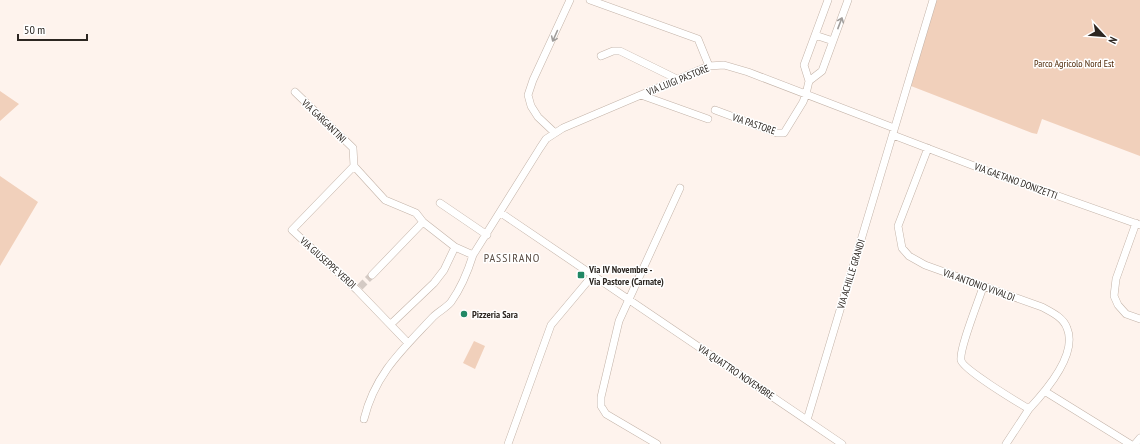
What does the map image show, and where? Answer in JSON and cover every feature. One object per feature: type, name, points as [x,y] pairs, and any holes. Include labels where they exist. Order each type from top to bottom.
[{"type":"street","points":[[555,133],[538,116],[531,106],[528,95],[533,80],[570,0]]},
{"type":"street","points":[[590,0],[698,39],[709,66]]},
{"type":"street","name":"VIA PASTORE","points":[[715,110],[777,133],[784,133],[803,102],[806,94],[809,81],[804,65],[828,0]]},
{"type":"street","points":[[809,81],[822,71],[848,0]]},
{"type":"street","points":[[894,131],[933,0]]},
{"type":"street","points":[[815,35],[833,41]]},
{"type":"street","points":[[601,56],[613,51],[620,51],[679,80]]},
{"type":"street","name":"VIA LUIGI PASTORE","points":[[501,213],[546,139],[555,133],[709,66],[724,65],[736,68],[806,94],[894,131]]},
{"type":"street","name":"VIA GARGANTINI","points":[[295,92],[353,148],[354,166]]},
{"type":"street","points":[[641,95],[708,119]]},
{"type":"street","name":"VIA GAETANO DONIZETTI","points":[[894,131],[928,148],[1138,224]]},
{"type":"street","name":"VIA ACHILLE GRANDI","points":[[807,420],[894,131]]},
{"type":"street","name":"VIA ANTONIO VIVALDI","points":[[928,148],[898,226],[902,248],[909,256],[924,265],[1042,307],[1059,317],[1067,328],[1069,340],[1065,357],[1046,392],[1030,409],[1006,444]]},
{"type":"street","points":[[354,166],[385,200],[416,214],[423,222],[455,247],[474,255]]},
{"type":"street","name":"VIA GIUSEPPE VERDI","points":[[354,166],[292,230],[359,288],[408,343]]},
{"type":"street","points":[[657,444],[606,414],[601,406],[601,397],[619,321],[630,300],[680,188]]},
{"type":"street","points":[[440,203],[487,235]]},
{"type":"street","points":[[364,419],[372,392],[395,356],[437,313],[451,302],[468,271],[474,255],[501,213]]},
{"type":"street","name":"VIA QUATTRO NOVEMBRE","points":[[501,213],[842,444]]},
{"type":"street","points":[[372,275],[423,222]]},
{"type":"street","points":[[1138,224],[1116,279],[1114,296],[1118,305],[1126,314],[1140,319]]},
{"type":"street","points":[[391,324],[434,283],[444,270],[455,247]]},
{"type":"street","points":[[508,444],[551,325],[593,275]]},
{"type":"street","points":[[983,287],[963,348],[961,360],[963,365],[982,379],[1030,409]]},
{"type":"street","points":[[1046,392],[1130,444]]},
{"type":"street","points":[[1135,444],[1140,438]]},
{"type":"green space","name":"Parco Agricolo Nord Est","points":[[933,0],[1140,0],[1140,156],[1042,119],[1037,134],[1032,133],[911,86]]},
{"type":"green space","points":[[0,91],[19,104],[0,121]]},
{"type":"green space","points":[[0,176],[38,202],[0,266]]},
{"type":"green space","points":[[474,341],[485,346],[475,369],[463,363]]},
{"type":"tunnel","points":[[360,287],[372,275]]},
{"type":"place","name":"Via IV Novembre - Via Pastore (Carnate)","points":[[581,275]]},
{"type":"place","name":"Pizzeria Sara","points":[[464,314]]},
{"type":"district","name":"PASSIRANO","points":[[512,257]]}]
